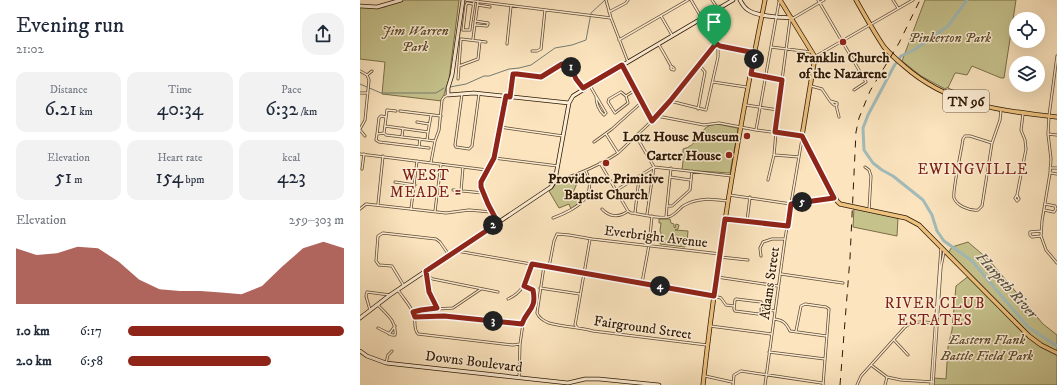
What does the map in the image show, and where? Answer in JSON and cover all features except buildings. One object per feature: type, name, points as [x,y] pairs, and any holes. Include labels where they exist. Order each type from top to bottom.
[{"type":"main road","points":[[360,6],[377,7],[401,0]]},
{"type":"main road","points":[[463,0],[448,95],[462,93],[479,94],[569,103]]},
{"type":"main road","points":[[560,102],[567,100],[583,88],[733,0]]},
{"type":"main road","points":[[740,0],[748,10],[777,17],[792,18]]},
{"type":"main road","points":[[703,385],[716,277],[725,219],[765,0]]},
{"type":"main road","points":[[780,0],[814,55],[811,86],[802,136],[834,198],[840,204],[906,218],[913,221],[941,246],[1029,336],[1041,345],[1057,353]]},
{"type":"main road","name":"TN 96","points":[[856,0],[885,47],[892,55],[915,76],[935,88],[959,99],[976,104],[1057,117]]},
{"type":"main road","points":[[360,318],[390,295],[547,190],[554,182],[556,175],[569,103],[573,96]]},
{"type":"main road","name":"Downs Boulevard","points":[[360,351],[367,356],[386,363],[568,383],[585,379],[605,379],[659,385]]},
{"type":"street","points":[[466,0],[474,2]]},
{"type":"street","points":[[496,4],[497,0]]},
{"type":"street","points":[[606,0],[610,18],[628,62]]},
{"type":"street","points":[[609,12],[626,3],[628,0]]},
{"type":"street","points":[[619,40],[690,0],[717,44],[718,57],[707,110],[705,111],[670,101]]},
{"type":"street","points":[[712,0],[718,9]]},
{"type":"street","points":[[756,130],[759,107],[780,0]]},
{"type":"street","points":[[768,180],[774,154],[775,132],[790,20],[819,1],[824,0]]},
{"type":"street","points":[[893,0],[898,8]]},
{"type":"street","points":[[771,47],[814,55],[819,54],[912,0]]},
{"type":"street","points":[[819,1],[866,82],[854,90]]},
{"type":"street","points":[[474,2],[470,30],[463,30],[466,5],[467,3],[474,2],[610,18]]},
{"type":"street","points":[[473,40],[478,2]]},
{"type":"street","points":[[478,5],[490,7]]},
{"type":"street","points":[[507,44],[511,6]]},
{"type":"street","points":[[532,51],[537,51],[540,49],[545,10]]},
{"type":"street","points":[[661,16],[672,36]]},
{"type":"street","points":[[475,21],[488,23],[488,26],[475,25]]},
{"type":"street","points":[[458,79],[461,39],[486,42]]},
{"type":"street","points":[[459,66],[478,59],[480,41]]},
{"type":"street","points":[[658,43],[666,57],[666,60],[671,66]]},
{"type":"street","points":[[717,44],[720,46],[755,53]]},
{"type":"street","points":[[554,182],[586,170],[618,153],[658,116],[717,44]]},
{"type":"street","points":[[814,55],[819,54]]},
{"type":"street","points":[[1057,58],[1049,116],[1048,134],[1050,173],[1041,231],[1041,236],[1046,250],[1057,263]]},
{"type":"street","points":[[498,223],[483,193],[481,182],[494,158],[513,74],[541,77],[565,64],[570,65],[576,79],[583,88]]},
{"type":"street","points":[[622,65],[652,121]]},
{"type":"street","points":[[698,109],[705,72],[700,65]]},
{"type":"street","points":[[360,71],[367,75],[369,80],[365,120],[360,130],[364,136]]},
{"type":"street","points":[[367,75],[372,71]]},
{"type":"street","points":[[751,74],[782,80]]},
{"type":"street","points":[[713,82],[748,88]]},
{"type":"street","points":[[589,85],[596,96],[606,113],[604,115],[596,102],[596,96]]},
{"type":"street","points":[[811,86],[822,89],[830,101],[836,105],[839,118]]},
{"type":"street","points":[[947,89],[969,98],[976,104]]},
{"type":"street","points":[[626,96],[635,90]]},
{"type":"street","points":[[621,92],[626,96],[628,103],[615,113],[608,102],[608,99],[621,92]]},
{"type":"street","points":[[360,93],[368,94]]},
{"type":"street","points":[[462,93],[455,145],[456,147],[469,149],[472,146],[479,94]]},
{"type":"street","points":[[431,162],[441,116],[442,100],[448,95]]},
{"type":"street","points":[[594,142],[606,134],[642,102]]},
{"type":"street","points":[[745,105],[778,110]]},
{"type":"street","points":[[992,143],[970,136],[965,136],[963,139],[954,190],[954,198],[960,204],[972,210],[978,210],[982,206],[992,143],[1000,120],[1001,109]]},
{"type":"street","points":[[384,132],[387,110],[396,111]]},
{"type":"street","points":[[400,111],[441,116]]},
{"type":"street","points":[[1017,195],[1026,149],[1025,140],[1021,130],[1023,112]]},
{"type":"street","points":[[427,140],[431,115]]},
{"type":"street","points":[[386,117],[381,116],[378,118],[376,140],[379,142],[429,148]]},
{"type":"street","points":[[658,116],[704,125],[719,123],[802,136]]},
{"type":"street","points":[[417,122],[430,124]]},
{"type":"street","points":[[385,126],[428,132]]},
{"type":"street","points":[[402,137],[403,128]]},
{"type":"street","points":[[500,128],[563,136]]},
{"type":"street","points":[[384,132],[386,135],[435,141]]},
{"type":"street","points":[[377,134],[384,132]]},
{"type":"street","points":[[606,134],[618,153]]},
{"type":"street","points":[[1048,134],[1057,135]]},
{"type":"street","points":[[636,136],[654,167],[647,215]]},
{"type":"street","name":"Adams Street","points":[[765,385],[778,286],[802,136]]},
{"type":"street","points":[[419,147],[420,139]]},
{"type":"street","points":[[360,154],[488,170]]},
{"type":"street","points":[[362,169],[364,154]]},
{"type":"street","points":[[774,154],[799,157]]},
{"type":"street","points":[[378,204],[383,156]]},
{"type":"street","points":[[494,158],[558,166]]},
{"type":"street","points":[[411,208],[417,160]]},
{"type":"street","points":[[600,163],[628,211],[666,217],[672,216],[689,202],[707,198],[728,201]]},
{"type":"street","points":[[435,211],[441,164]]},
{"type":"street","points":[[461,191],[463,166]]},
{"type":"street","points":[[615,191],[654,167],[732,176]]},
{"type":"street","points":[[865,167],[869,170],[870,176],[869,210]]},
{"type":"street","points":[[666,217],[671,168]]},
{"type":"street","points":[[1050,168],[1057,168]]},
{"type":"street","points":[[553,218],[576,208],[586,196],[590,189],[590,182],[586,170]]},
{"type":"street","points":[[667,206],[672,206],[690,190],[692,172]]},
{"type":"street","points":[[1050,173],[1057,174]]},
{"type":"street","points":[[556,175],[558,178],[563,179]]},
{"type":"street","points":[[635,213],[640,176]]},
{"type":"street","points":[[670,178],[691,180]]},
{"type":"street","points":[[395,182],[415,185]]},
{"type":"street","points":[[453,190],[483,193]]},
{"type":"street","points":[[729,195],[791,204],[834,198]]},
{"type":"street","points":[[747,221],[750,197]]},
{"type":"street","points":[[360,209],[366,204],[378,204],[446,213],[469,210],[492,212]]},
{"type":"street","points":[[1044,210],[1054,212],[1056,209],[1055,206],[1045,204]]},
{"type":"street","points":[[602,208],[606,214],[616,216],[624,214],[628,211]]},
{"type":"street","points":[[642,283],[649,245],[652,216]]},
{"type":"street","points":[[725,219],[788,226]]},
{"type":"street","points":[[1041,231],[1030,233],[1030,236],[1032,237],[1041,236]]},
{"type":"street","points":[[404,286],[392,266],[379,264],[376,261],[378,236],[383,233],[436,239],[440,242],[449,255]]},
{"type":"street","name":"Everbright Avenue","points":[[549,267],[554,241],[557,234],[569,234],[748,260]]},
{"type":"street","points":[[577,327],[575,325],[579,294],[590,238]]},
{"type":"street","points":[[761,256],[760,248],[763,242],[772,239],[785,239]]},
{"type":"street","points":[[871,365],[887,377],[932,384],[941,246]]},
{"type":"street","points":[[456,250],[714,296],[721,298],[726,305],[734,306]]},
{"type":"street","points":[[936,323],[942,254],[945,250]]},
{"type":"street","points":[[508,299],[516,295],[524,286],[532,264]]},
{"type":"street","points":[[544,266],[540,288],[579,294]]},
{"type":"street","points":[[426,271],[429,292],[437,308]]},
{"type":"street","points":[[780,274],[843,283]]},
{"type":"street","points":[[427,276],[447,283],[498,292]]},
{"type":"street","points":[[716,277],[778,286]]},
{"type":"street","points":[[519,378],[522,324],[524,317],[533,309],[534,295],[533,290],[524,286]]},
{"type":"street","name":"Fairground Street","points":[[540,288],[537,309],[538,316],[548,323],[593,331],[708,345]]},
{"type":"street","points":[[413,312],[437,308],[453,308],[482,289]]},
{"type":"street","points":[[398,290],[413,312],[415,317],[414,325],[418,334],[513,345],[520,344]]},
{"type":"street","points":[[370,310],[366,296],[367,292],[390,295]]},
{"type":"street","points":[[734,300],[761,302],[761,309],[761,313],[758,314],[735,311],[734,300]]},
{"type":"street","points":[[378,304],[392,319],[395,326],[395,335],[393,336],[378,328]]},
{"type":"street","points":[[704,376],[732,384],[734,375],[741,371],[823,384],[826,336],[830,311],[826,307],[805,304],[801,306],[796,331]]},
{"type":"street","points":[[761,309],[775,311]]},
{"type":"street","points":[[415,317],[444,316],[522,324]]},
{"type":"street","points":[[774,319],[780,319],[786,323],[790,331],[826,336]]},
{"type":"street","points":[[857,385],[861,376],[909,324],[922,322],[936,323]]},
{"type":"street","points":[[389,334],[395,326]]},
{"type":"street","points":[[710,326],[771,334]]},
{"type":"street","points":[[894,340],[908,355]]},
{"type":"street","points":[[386,363],[388,355],[392,351]]},
{"type":"street","points":[[769,352],[825,360]]},
{"type":"street","points":[[885,385],[887,377]]},
{"type":"street","points":[[907,385],[908,380]]},
{"type":"green space","name":"Jim Warren Park","points":[[396,0],[459,0],[449,79],[442,101],[382,94],[385,62],[360,59],[360,6],[385,7]]},
{"type":"green space","name":"Pinkerton Park","points":[[925,0],[1016,0],[1014,12],[1009,12],[1009,46],[1004,78],[972,66],[967,75],[955,73],[947,90],[921,76],[902,61]]},
{"type":"green space","points":[[717,124],[737,128],[738,130],[730,173],[682,170],[683,161],[678,155],[683,157],[683,149],[691,145],[707,127]]},
{"type":"green space","points":[[581,174],[572,195],[581,201],[571,209],[569,204],[559,208],[549,191],[556,183]]},
{"type":"green space","points":[[854,208],[898,218],[897,236],[853,227]]},
{"type":"green space","points":[[659,219],[670,219],[675,228],[676,224],[679,225],[678,229],[675,230],[688,231],[687,243],[685,243],[685,247],[660,244],[661,223],[659,223]]},
{"type":"green space","name":"Eastern Flank Battle Field Park","points":[[968,242],[989,260],[1043,324],[1057,335],[1057,385],[933,385],[934,378],[946,379],[948,347],[952,330],[956,286],[970,275],[948,253],[952,247]]},
{"type":"waterway","points":[[450,87],[466,84],[484,76],[489,76],[509,69],[531,65],[555,48],[572,45],[586,40],[591,13],[605,0]]},
{"type":"waterway","name":"Harpeth River","points":[[967,0],[948,26],[914,50],[901,56],[894,66],[868,115],[863,128],[864,150],[873,163],[893,176],[923,200],[932,215],[937,231],[944,241],[971,260],[1028,327],[1057,346]]},
{"type":"waterway","points":[[360,84],[381,93],[436,93],[444,88]]},
{"type":"railway","points":[[840,385],[850,258],[856,132],[859,118],[870,91],[899,43],[920,0]]},
{"type":"place","name":"Franklin Church of the Nazarene","points":[[843,42]]},
{"type":"place","name":"Lotz House Museum","points":[[747,136]]},
{"type":"place","name":"Carter House","points":[[729,155]]},
{"type":"place","name":"Providence Primitive Baptist Church","points":[[606,163]]},
{"type":"district","name":"EWINGVILLE","points":[[973,169]]},
{"type":"district","name":"WEST MEADE =","points":[[426,184]]},
{"type":"district","name":"RIVER CLUB ESTATES","points":[[935,312]]},
{"type":"route","points":[[717,44],[720,46],[755,53],[751,74],[782,80],[775,132],[802,136],[834,198],[791,204],[788,226],[725,219],[714,296],[532,264],[524,286],[533,290],[533,309],[524,317],[522,324],[444,316],[415,317],[413,312],[437,308],[429,292],[426,271],[498,223],[483,193],[481,182],[494,158],[506,96],[510,97],[513,74],[541,77],[562,64],[568,64],[572,68],[576,79],[583,88],[622,65],[652,121],[658,116],[714,46],[717,44]]}]
